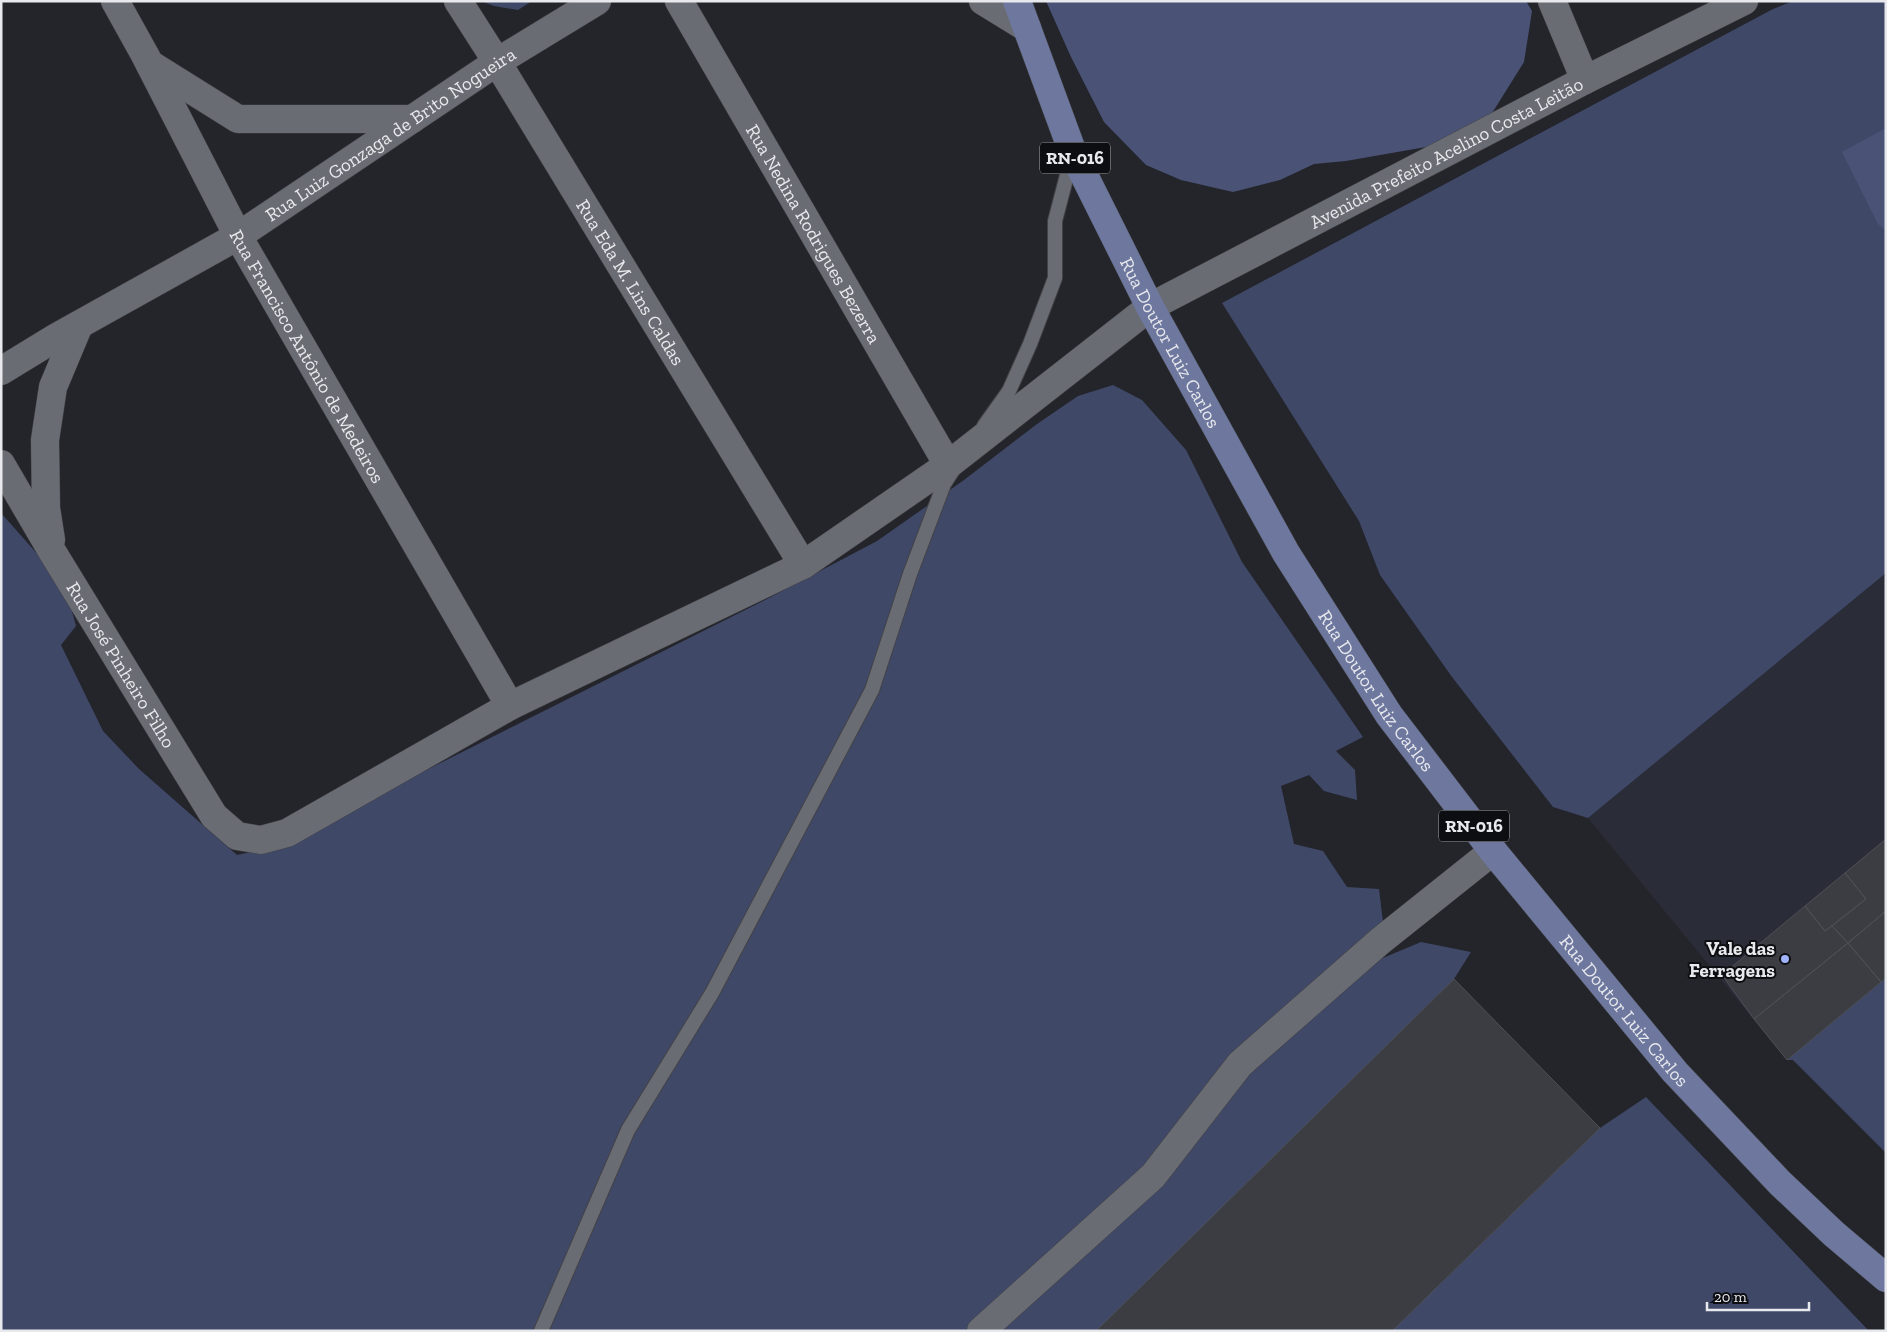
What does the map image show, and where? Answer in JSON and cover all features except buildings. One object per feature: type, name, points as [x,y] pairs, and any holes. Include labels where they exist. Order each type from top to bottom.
[{"type":"main road","name":"Rua Doutor Luiz Carlos","points":[[1017,1],[1073,153],[1150,307],[1286,553],[1389,715],[1493,851],[1675,1072],[1780,1183],[1834,1234],[1886,1278]]},
{"type":"street","name":"Rua Francisco Antônio de Medeiros","points":[[114,1],[150,64],[238,236],[510,706]]},
{"type":"street","name":"Rua Eda M. Lins Caldas","points":[[458,1],[803,565]]},
{"type":"street","name":"Rua Luiz Gonzaga de Brito Nogueira","points":[[1,371],[238,236],[497,62],[597,1]]},
{"type":"street","name":"Rua Nedina Rodrigues Bezerra","points":[[679,1],[958,458]]},
{"type":"street","points":[[983,1],[1028,28]]},
{"type":"street","points":[[1552,1],[1585,80]]},
{"type":"street","name":"Avenida Prefeito Acelino Costa Leitão","points":[[261,840],[287,833],[510,706],[803,565],[958,458],[1150,307],[1585,80],[1744,1]]},
{"type":"street","points":[[150,64],[238,120],[412,119]]},
{"type":"street","points":[[53,553],[46,508],[45,440],[53,387],[79,325]]},
{"type":"street","name":"Rua José Pinheiro Filho","points":[[1,464],[53,553],[214,816],[237,836],[261,840]]},
{"type":"street","points":[[1,494],[53,553]]},
{"type":"street","points":[[981,1331],[1153,1176],[1240,1064],[1379,942],[1493,851]]},
{"type":"lane","points":[[541,1331],[628,1130],[712,993],[872,690],[910,574],[944,484],[958,458],[1009,391],[1030,344],[1055,278],[1055,221],[1073,153]]},
{"type":"shaded area","points":[[481,1],[532,1],[518,10],[494,6]]},
{"type":"shaded area","points":[[1046,1],[1526,1],[1532,11],[1524,62],[1489,118],[1443,144],[1346,161],[1314,164],[1280,180],[1233,192],[1181,180],[1146,165],[1104,122],[1071,57]]},
{"type":"shaded area","points":[[1793,1],[1886,1],[1886,573],[1588,818],[1553,807],[1452,677],[1380,575],[1359,521],[1222,303],[1773,9]]},
{"type":"shaded area","points":[[1886,128],[1886,231],[1878,224],[1842,152]]},
{"type":"shaded area","points":[[1113,385],[1142,400],[1186,450],[1242,562],[1363,737],[1336,751],[1355,770],[1357,800],[1324,791],[1309,775],[1281,786],[1294,844],[1323,851],[1347,887],[1379,889],[1383,922],[1142,1169],[1066,1241],[966,1331],[1,1331],[1,513],[48,566],[70,604],[76,626],[61,645],[103,731],[139,769],[237,855],[273,847],[765,600],[877,541],[1078,396]]},
{"type":"shaded area","points":[[1886,573],[1886,978],[1787,1060],[1588,818]]},
{"type":"shaded area","points":[[1421,942],[1471,952],[1454,979],[1098,1331],[995,1331],[1233,1089],[1273,1044],[1378,960]]},
{"type":"shaded area","points":[[1886,978],[1886,1153],[1793,1060],[1787,1060]]},
{"type":"shaded area","points":[[1646,1097],[1869,1331],[1392,1331],[1600,1128]]},
{"type":"place","name":"Vale das Ferragens","points":[[1785,959]]}]
